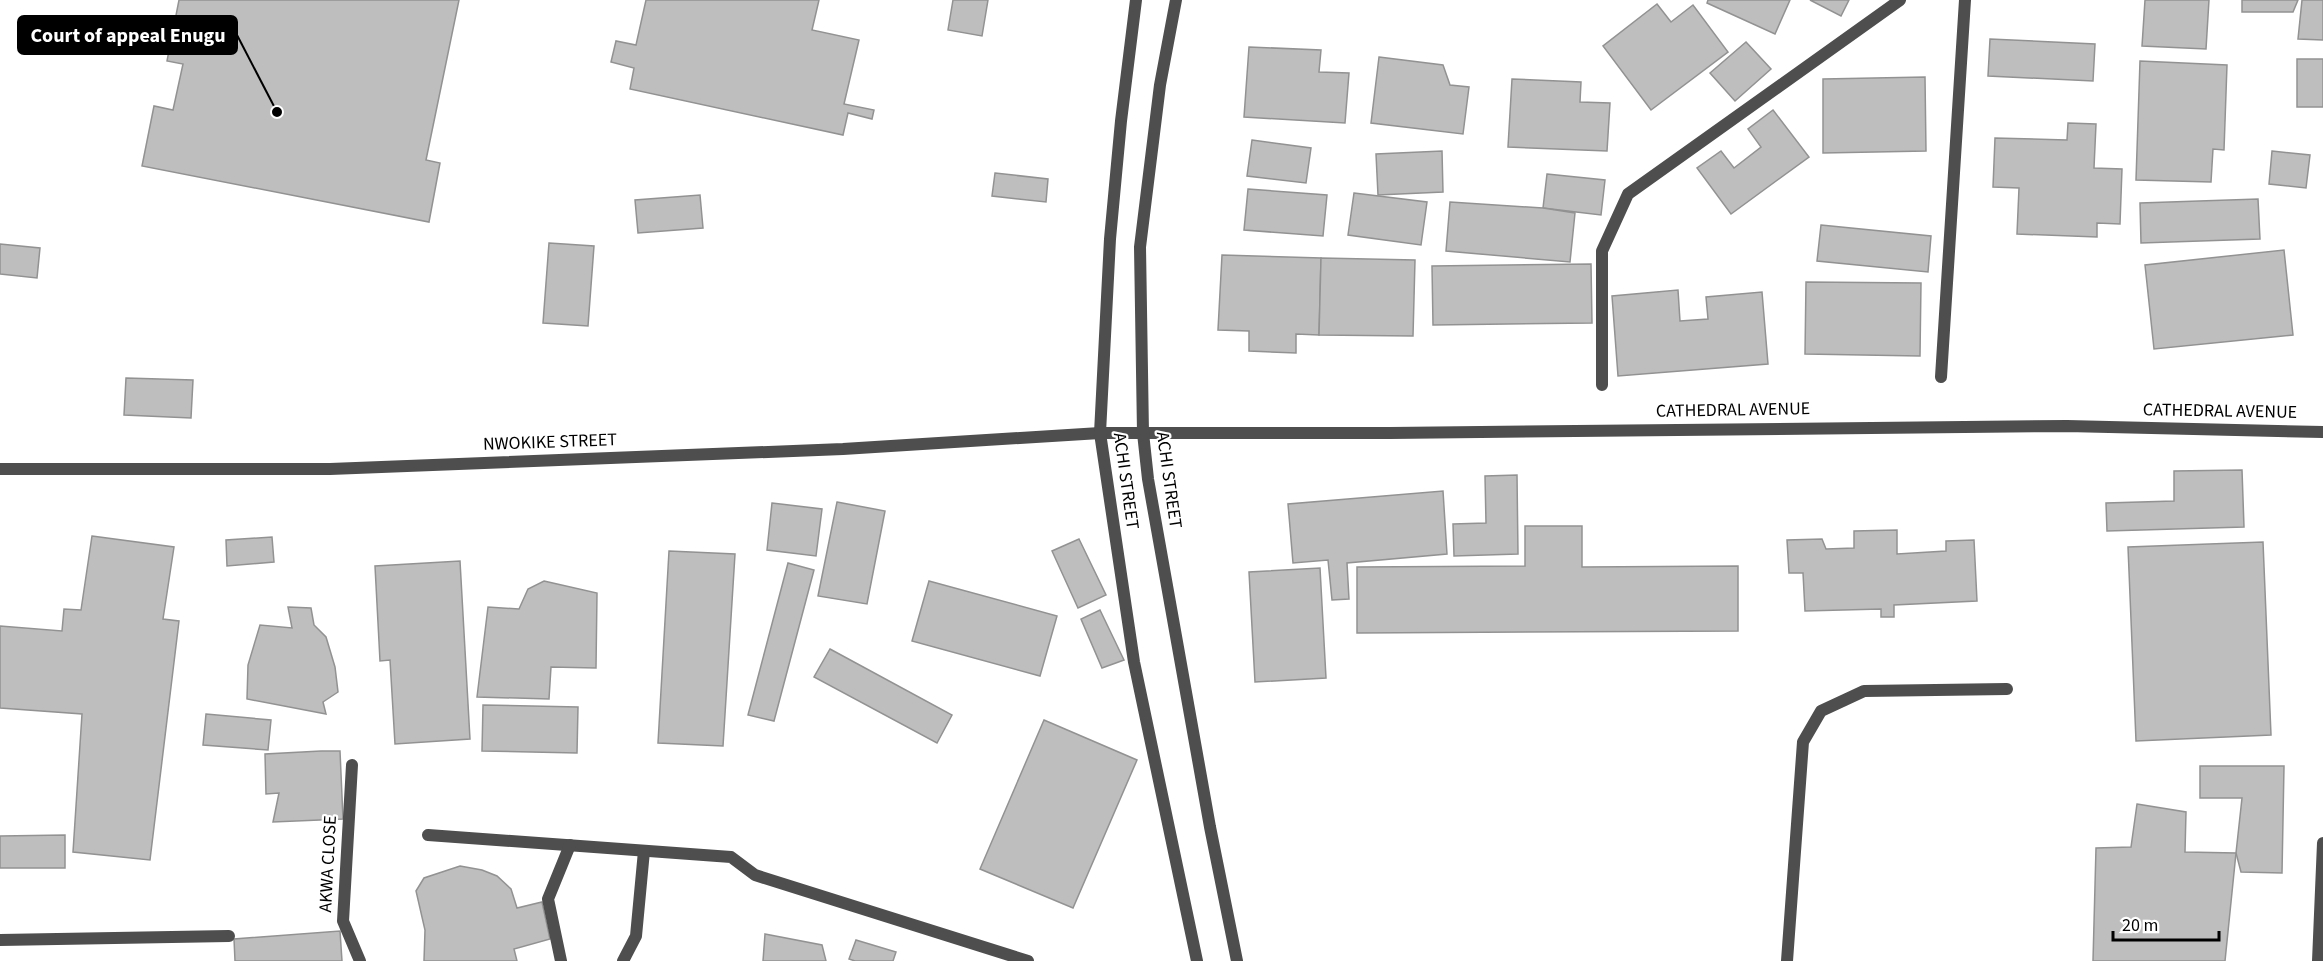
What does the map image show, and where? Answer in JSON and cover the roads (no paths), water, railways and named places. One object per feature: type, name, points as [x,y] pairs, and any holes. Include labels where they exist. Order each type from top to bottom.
[{"type":"street","name":"ACHI STREET","points":[[1136,0],[1121,121],[1110,239],[1100,433],[1134,662],[1197,961]]},
{"type":"street","name":"ACHI STREET","points":[[1176,0],[1160,85],[1140,247],[1143,434],[1152,502],[1210,827],[1237,961]]},
{"type":"street","points":[[1602,385],[1602,251],[1628,194],[1900,0]]},
{"type":"street","points":[[1941,377],[1965,0]]},
{"type":"street","name":"CATHEDRAL AVENUE","points":[[1100,433],[1390,433],[2067,426],[2323,432]]},
{"type":"street","name":"NWOKIKE STREET","points":[[0,469],[330,470],[843,449],[1100,433]]},
{"type":"street","points":[[1787,961],[1803,742],[1821,711],[1864,691],[2007,689]]},
{"type":"street","name":"AKWA CLOSE","points":[[352,765],[343,921],[360,961]]},
{"type":"street","points":[[428,835],[732,857],[755,875],[1028,961]]},
{"type":"street","points":[[2318,961],[2323,843]]},
{"type":"street","points":[[561,961],[548,899],[570,845]]},
{"type":"street","points":[[623,961],[636,936],[644,851]]},
{"type":"street","points":[[0,940],[229,936]]},
{"type":"place","name":"Court of appeal Enugu","points":[[277,112]]}]
